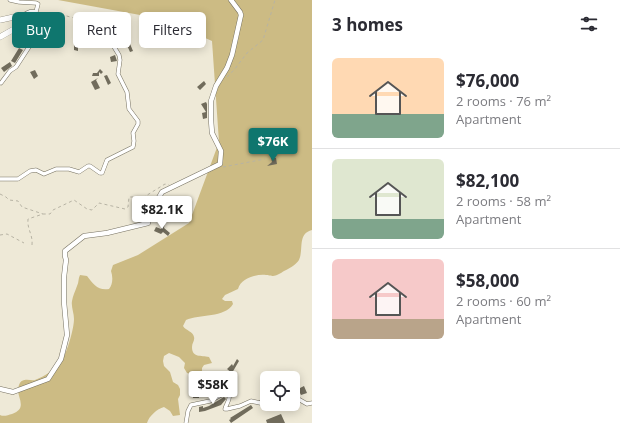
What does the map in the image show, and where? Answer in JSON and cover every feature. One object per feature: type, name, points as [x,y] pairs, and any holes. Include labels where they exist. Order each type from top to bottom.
[{"type":"main road","points":[[0,20],[12,17]]},
{"type":"main road","points":[[0,37],[12,30]]},
{"type":"street","points":[[10,0],[36,3],[39,6],[36,12],[27,12]]},
{"type":"street","points":[[0,389],[13,392],[48,378],[61,359],[67,335],[64,302],[65,251],[84,236],[107,233],[148,223],[150,213],[162,192],[220,164],[221,151],[212,133],[211,101],[216,86],[227,68],[232,55],[241,16],[240,12],[231,0]]},
{"type":"street","points":[[1,83],[10,71],[16,67],[28,48]]},
{"type":"street","points":[[0,179],[18,179],[30,171],[36,170],[44,174],[56,168],[79,172],[88,166],[93,167],[102,173],[107,160],[133,147],[133,134],[138,121],[129,109],[127,92],[118,74],[120,60],[115,48]]},
{"type":"street","points":[[186,423],[188,411],[191,405],[210,400],[218,396],[229,394],[229,399],[225,409],[240,406],[251,401],[260,403]]},
{"type":"street","points":[[300,401],[307,404],[312,403]]},
{"type":"path","points":[[226,77],[247,54],[263,40],[275,0]]},
{"type":"path","points":[[220,168],[265,159]]},
{"type":"path","points":[[0,194],[9,200],[18,201],[22,207],[43,214],[50,214],[53,210],[74,200],[87,209],[92,210],[99,203],[125,209],[128,207],[129,197],[144,197],[165,184],[174,185]]},
{"type":"path","points":[[32,245],[33,236],[27,228],[28,219],[43,214]]},
{"type":"path","points":[[0,235],[7,234],[24,243]]},
{"type":"shaded area","points":[[58,0],[312,0],[312,230],[304,235],[299,260],[294,265],[276,276],[258,275],[246,279],[242,282],[238,289],[225,295],[222,299],[225,301],[232,301],[233,304],[224,312],[186,320],[183,326],[191,332],[194,337],[192,351],[195,354],[209,357],[212,363],[204,365],[202,368],[202,374],[198,376],[187,373],[184,368],[185,363],[179,357],[169,353],[164,356],[164,366],[170,372],[173,382],[178,385],[180,389],[178,399],[180,415],[173,416],[170,411],[164,407],[154,413],[147,423],[0,423],[0,415],[4,416],[12,414],[20,408],[21,405],[18,389],[20,383],[24,380],[35,380],[42,377],[54,369],[62,360],[73,328],[74,319],[72,301],[80,275],[87,276],[99,288],[109,289],[112,283],[111,271],[113,265],[138,255],[189,223],[219,142],[212,41],[206,38],[206,12],[139,12],[139,15],[131,13],[131,12]]},
{"type":"building","points":[[131,46],[133,51],[130,52],[128,48],[131,48]]},
{"type":"building","points":[[19,48],[23,50],[15,63],[11,61]]},
{"type":"building","points":[[115,55],[117,61],[111,62],[110,57]]},
{"type":"building","points":[[10,62],[12,66],[4,72],[1,68]]},
{"type":"building","points":[[100,69],[103,72],[101,74],[99,72],[99,76],[92,76],[93,73],[97,73]]},
{"type":"building","points":[[35,70],[38,76],[34,79],[30,72]]},
{"type":"building","points":[[107,75],[111,83],[108,85],[104,76]]},
{"type":"building","points":[[98,78],[96,80],[100,88],[95,90],[91,82]]},
{"type":"building","points":[[204,81],[206,84],[200,90],[197,87]]},
{"type":"building","points":[[206,102],[207,118],[203,119],[202,113],[206,112],[201,104]]},
{"type":"building","points":[[271,158],[276,158],[277,164],[267,166],[272,162]]},
{"type":"building","points":[[161,222],[165,222],[164,228],[170,233],[168,236],[163,232],[161,234],[154,231],[156,227],[161,229]]},
{"type":"building","points":[[237,359],[239,361],[232,373],[227,369],[232,364],[233,366]]},
{"type":"building","points":[[223,383],[227,386],[224,391],[219,389]]},
{"type":"building","points":[[304,386],[307,393],[301,395],[300,388]]},
{"type":"building","points":[[193,392],[199,392],[199,398],[193,398]]},
{"type":"building","points":[[224,397],[226,399],[221,405],[199,412],[199,407],[203,406],[203,408],[209,406]]},
{"type":"building","points":[[251,405],[253,408],[231,423],[229,420],[231,419],[230,418]]},
{"type":"building","points":[[281,414],[285,423],[267,423],[266,420]]}]
